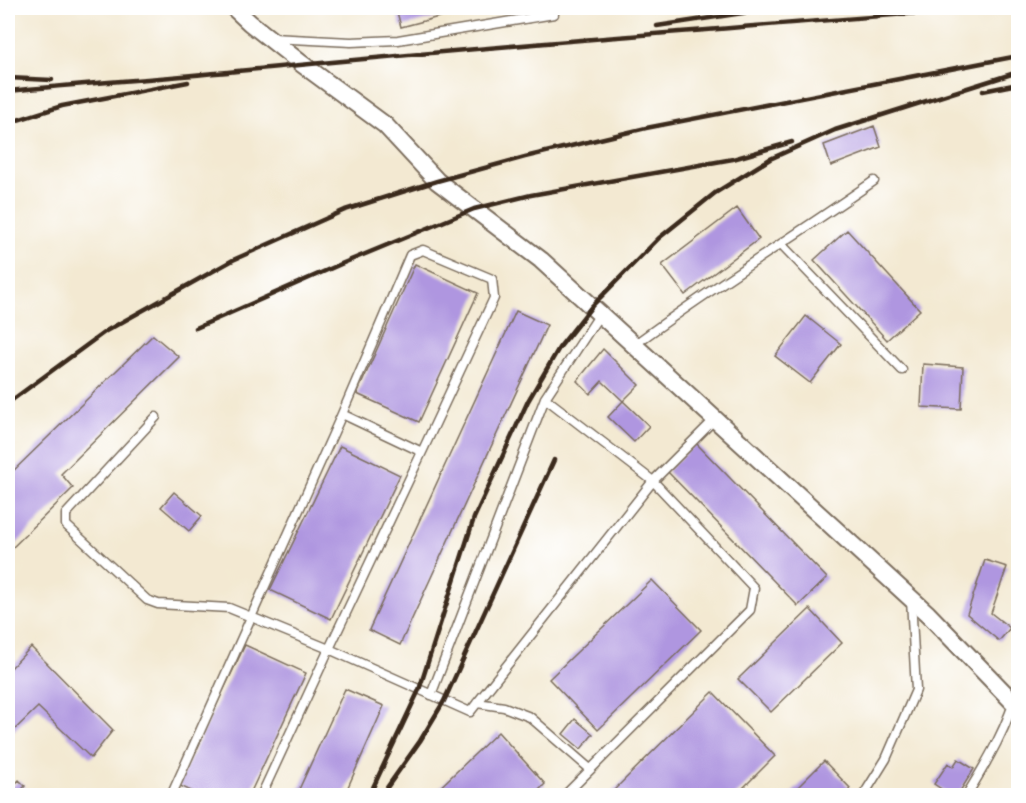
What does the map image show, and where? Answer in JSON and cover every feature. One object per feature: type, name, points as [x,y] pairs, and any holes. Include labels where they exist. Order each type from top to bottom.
[{"type":"street","points":[[234,8],[268,38],[385,125],[437,181],[542,260],[1017,699]]},
{"type":"lane","points":[[268,38],[351,42],[398,40],[554,14]]},
{"type":"lane","points":[[634,345],[697,299],[782,245],[874,181]]},
{"type":"lane","points":[[782,245],[902,370]]},
{"type":"lane","points":[[171,795],[342,414],[410,255],[423,250],[492,279],[494,298],[261,795]]},
{"type":"lane","points":[[431,695],[545,398],[600,314]]},
{"type":"lane","points":[[545,398],[653,481],[754,588],[750,610],[564,795]]},
{"type":"lane","points":[[342,414],[422,452]]},
{"type":"lane","points":[[156,417],[66,514],[66,525],[147,600],[158,604],[229,608],[329,649],[470,712],[653,481],[716,419]]},
{"type":"lane","points":[[863,795],[886,759],[916,690],[911,599]]},
{"type":"lane","points":[[966,795],[981,772],[1017,699]]},
{"type":"lane","points":[[477,704],[504,707],[530,717],[590,769]]},
{"type":"building","points":[[396,8],[473,8],[401,27]]},
{"type":"building","points":[[874,126],[881,147],[831,166],[824,145]]},
{"type":"building","points":[[737,208],[759,239],[685,295],[662,265]]},
{"type":"building","points":[[847,230],[920,310],[887,340],[814,260]]},
{"type":"building","points":[[415,264],[478,293],[419,422],[357,394]]},
{"type":"building","points":[[516,311],[547,325],[400,645],[369,630]]},
{"type":"building","points":[[806,316],[841,344],[810,383],[775,356]]},
{"type":"building","points":[[153,335],[179,357],[61,474],[73,488],[8,552],[8,476]]},
{"type":"building","points":[[603,349],[639,385],[623,401],[602,381],[590,394],[577,381]]},
{"type":"building","points":[[923,364],[963,367],[961,409],[921,407]]},
{"type":"building","points":[[623,401],[649,426],[634,442],[608,417]]},
{"type":"building","points":[[696,443],[827,578],[798,606],[667,471]]},
{"type":"building","points":[[340,446],[400,475],[331,619],[270,590]]},
{"type":"building","points":[[174,492],[202,516],[189,531],[161,507]]},
{"type":"building","points":[[985,560],[1007,567],[991,613],[1010,628],[999,641],[967,614]]},
{"type":"building","points":[[652,580],[701,630],[598,730],[549,679]]},
{"type":"building","points":[[810,609],[842,643],[771,712],[738,679]]},
{"type":"building","points":[[245,645],[306,673],[249,796],[202,796],[178,785]]},
{"type":"building","points":[[31,647],[113,730],[91,758],[38,707],[8,736],[8,671]]},
{"type":"building","points":[[345,689],[384,706],[344,796],[296,796]]},
{"type":"building","points":[[713,692],[775,756],[735,796],[613,796],[611,793]]},
{"type":"building","points":[[575,719],[593,734],[581,749],[563,734]]},
{"type":"building","points":[[498,732],[545,784],[533,796],[431,796]]},
{"type":"building","points":[[958,759],[974,769],[957,796],[952,796],[934,784],[948,763],[953,767]]},
{"type":"building","points":[[824,761],[850,788],[846,796],[789,796]]},
{"type":"building","points":[[19,780],[25,786],[16,796],[8,796],[8,791]]},
{"type":"railway","points":[[657,26],[776,8]]},
{"type":"railway","points":[[8,91],[525,45],[985,8]]},
{"type":"railway","points":[[8,403],[106,331],[233,260],[345,210],[437,181],[525,157],[646,128],[1018,56]]},
{"type":"railway","points":[[369,796],[419,690],[474,518],[528,401],[559,348],[592,306],[659,238],[715,193],[770,159],[835,130],[1018,72]]},
{"type":"railway","points":[[8,78],[52,80]]},
{"type":"railway","points":[[8,123],[62,106],[188,82]]},
{"type":"railway","points":[[983,91],[1018,84]]},
{"type":"railway","points":[[196,328],[474,209],[531,195],[733,159],[792,142]]},
{"type":"railway","points":[[381,796],[420,741],[444,701],[554,460]]}]
